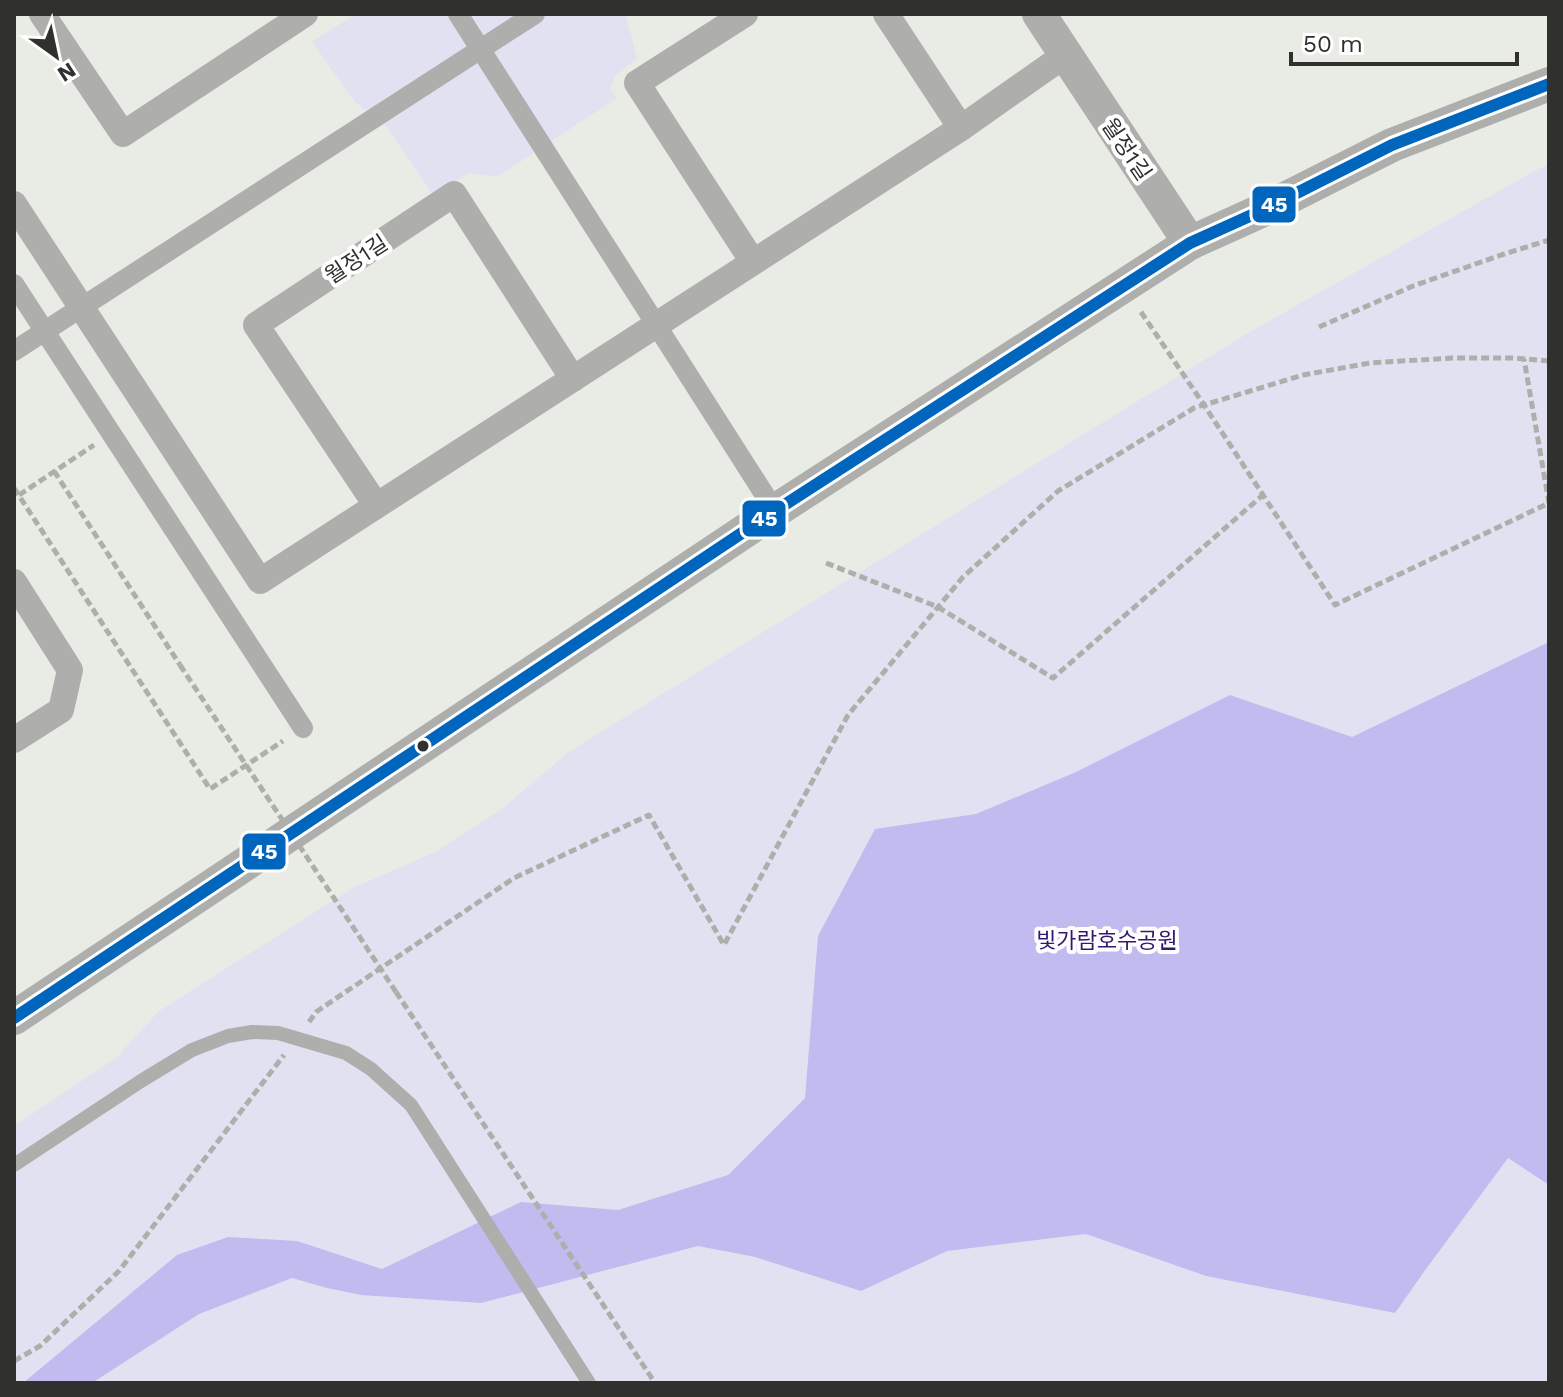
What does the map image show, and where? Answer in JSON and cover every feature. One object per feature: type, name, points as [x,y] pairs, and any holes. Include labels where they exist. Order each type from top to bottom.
[{"type":"street","points":[[42,14],[123,134],[305,14]]},
{"type":"street","points":[[458,14],[775,511]]},
{"type":"street","points":[[14,351],[535,14]]},
{"type":"street","points":[[745,14],[637,83],[753,262]]},
{"type":"street","points":[[886,14],[961,128]]},
{"type":"street","name":"월정1길","points":[[1039,14],[1190,243]]},
{"type":"street","points":[[14,204],[260,581],[961,128],[1065,55]]},
{"type":"street","points":[[14,1018],[775,511],[1190,243],[1392,145],[1549,84]]},
{"type":"street","name":"월정1길","points":[[376,505],[256,325],[454,194],[573,379]]},
{"type":"street","points":[[14,284],[303,728]]},
{"type":"street","points":[[14,582],[70,670],[61,710],[14,740]]},
{"type":"lane","points":[[14,1165],[192,1050],[228,1036],[252,1032],[278,1033],[346,1053],[371,1069],[411,1105],[589,1383]]},
{"type":"path","points":[[1319,327],[1413,286],[1549,240]]},
{"type":"path","points":[[1122,285],[1335,605],[1549,503],[1524,359]]},
{"type":"path","points":[[14,1361],[40,1346],[119,1271],[316,1012],[514,878],[649,815],[724,945],[848,715],[963,577],[1058,491],[1194,408],[1303,375],[1370,363],[1452,358],[1549,361]]},
{"type":"path","points":[[19,495],[111,434]]},
{"type":"path","points":[[54,471],[655,1383]]},
{"type":"path","points":[[14,488],[210,789],[303,728]]},
{"type":"path","points":[[826,563],[938,607],[1053,678],[1263,495]]},
{"type":"green space","points":[[356,14],[626,14],[637,58],[615,76],[610,90],[617,98],[497,177],[469,173],[433,195],[387,127],[355,102],[312,42]]},
{"type":"green space","name":"빛가람호수공원","points":[[1549,165],[1549,1383],[14,1383],[14,1126],[116,1058],[159,1011],[353,888],[435,852],[499,811],[570,751],[1253,330]]},
{"type":"shaded area","points":[[1549,642],[1549,1185],[1508,1158],[1395,1313],[1206,1276],[1086,1234],[947,1251],[861,1291],[755,1257],[698,1246],[481,1303],[361,1295],[292,1278],[199,1314],[92,1383],[23,1383],[177,1255],[228,1237],[297,1241],[382,1269],[521,1202],[618,1210],[728,1175],[805,1098],[818,936],[875,829],[976,814],[1076,772],[1230,695],[1352,737]]},
{"type":"transit line","name":"45","points":[[14,1018],[775,511],[1190,243],[1392,145],[1549,84]]}]
